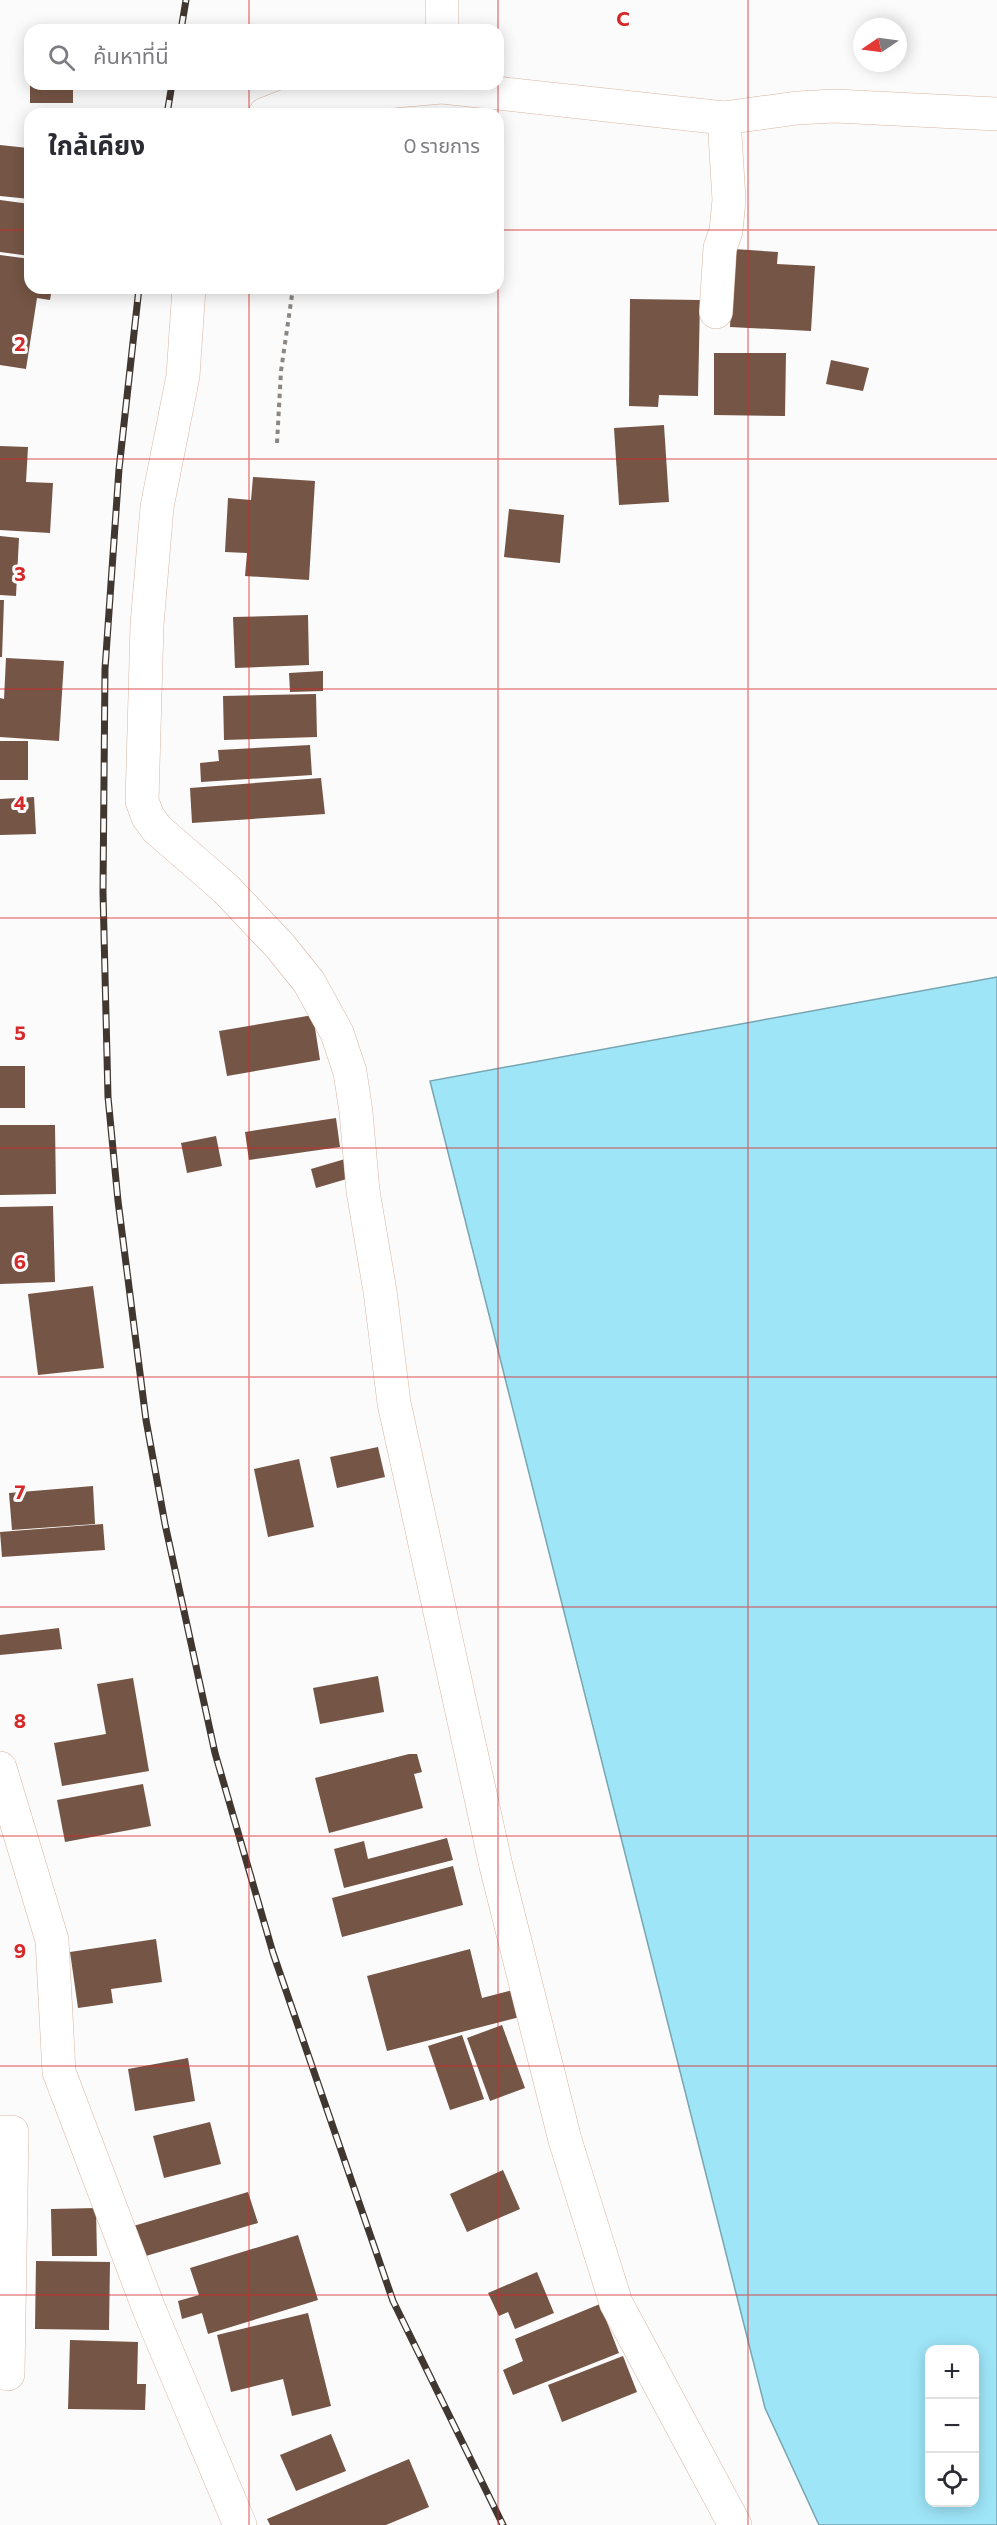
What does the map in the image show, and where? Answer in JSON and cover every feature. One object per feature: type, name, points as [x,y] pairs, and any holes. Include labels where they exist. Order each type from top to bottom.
[{"type":"street","points":[[442,0],[442,24]]},
{"type":"street","points":[[280,108],[328,97],[394,90]]},
{"type":"street","points":[[485,90],[723,118],[797,108],[835,106],[997,114]]},
{"type":"street","points":[[716,312],[720,248],[726,231],[729,200],[723,118]]},
{"type":"street","points":[[189,294],[183,376],[156,517],[147,625],[142,801],[157,829],[234,897],[280,946],[309,982],[337,1033],[350,1072],[363,1191],[380,1291],[394,1403],[496,1866],[565,2140],[616,2303],[735,2525]]},
{"type":"street","points":[[0,1768],[52,1940],[59,2072],[148,2309],[240,2525]]},
{"type":"street","points":[[0,2132],[12,2132],[8,2374]]},
{"type":"path","points":[[277,443],[282,371],[292,294]]},
{"type":"water","points":[[997,977],[997,2525],[819,2525],[765,2408],[430,1081]]},
{"type":"building","points":[[30,90],[73,90],[73,103],[30,103]]},
{"type":"building","points":[[0,145],[24,148],[24,198],[0,196]]},
{"type":"building","points":[[0,200],[24,203],[24,255],[0,252]]},
{"type":"building","points":[[734,249],[778,252],[777,264],[815,266],[811,331],[730,327]]},
{"type":"building","points":[[0,255],[24,258],[24,294],[51,294],[50,300],[37,298],[26,369],[0,365]]},
{"type":"building","points":[[630,299],[700,300],[698,396],[659,395],[658,407],[629,406]]},
{"type":"building","points":[[714,353],[786,353],[785,416],[714,415]]},
{"type":"building","points":[[831,360],[869,368],[863,391],[826,384]]},
{"type":"building","points":[[664,425],[669,502],[619,505],[614,428]]},
{"type":"building","points":[[0,446],[28,447],[26,482],[53,483],[50,533],[0,530]]},
{"type":"building","points":[[253,477],[315,481],[309,580],[245,576],[247,553],[225,552],[228,498],[251,500]]},
{"type":"building","points":[[509,509],[564,515],[560,563],[504,557]]},
{"type":"building","points":[[0,536],[19,538],[16,596],[0,595]]},
{"type":"building","points":[[0,600],[4,600],[2,657],[0,657]]},
{"type":"building","points":[[308,615],[309,665],[235,668],[233,617]]},
{"type":"building","points":[[6,658],[64,661],[59,741],[0,737],[0,698],[4,699]]},
{"type":"building","points":[[323,671],[323,691],[290,692],[289,673]]},
{"type":"building","points":[[316,694],[317,737],[224,740],[223,696]]},
{"type":"building","points":[[0,741],[28,741],[28,780],[0,780]]},
{"type":"building","points":[[310,745],[312,775],[201,782],[200,763],[219,761],[218,750]]},
{"type":"building","points":[[321,778],[325,814],[192,823],[190,788]]},
{"type":"building","points":[[34,797],[36,834],[0,835],[0,799]]},
{"type":"building","points":[[313,1015],[320,1060],[227,1076],[219,1031]]},
{"type":"building","points":[[0,1066],[25,1066],[25,1108],[0,1108]]},
{"type":"building","points":[[336,1118],[340,1147],[249,1160],[245,1132]]},
{"type":"building","points":[[0,1125],[55,1125],[56,1194],[0,1195]]},
{"type":"building","points":[[216,1136],[222,1166],[187,1173],[181,1143]]},
{"type":"building","points":[[345,1159],[350,1178],[316,1188],[311,1169]]},
{"type":"building","points":[[53,1206],[55,1282],[0,1284],[0,1207]]},
{"type":"building","points":[[93,1286],[104,1368],[38,1375],[28,1294]]},
{"type":"building","points":[[378,1447],[385,1477],[337,1488],[330,1457]]},
{"type":"building","points":[[299,1459],[314,1527],[268,1537],[254,1469]]},
{"type":"building","points":[[93,1486],[95,1524],[12,1530],[9,1493]]},
{"type":"building","points":[[103,1524],[105,1550],[2,1557],[0,1532]]},
{"type":"building","points":[[59,1628],[62,1649],[0,1655],[0,1635]]},
{"type":"building","points":[[378,1676],[384,1712],[320,1724],[313,1688]]},
{"type":"building","points":[[133,1678],[149,1771],[62,1786],[54,1743],[106,1734],[97,1684]]},
{"type":"building","points":[[409,1754],[417,1754],[422,1772],[414,1774],[423,1808],[329,1833],[315,1778]]},
{"type":"building","points":[[143,1784],[151,1826],[65,1842],[57,1800]]},
{"type":"building","points":[[447,1838],[453,1860],[344,1888],[334,1849],[364,1841],[368,1859]]},
{"type":"building","points":[[453,1866],[463,1905],[342,1937],[332,1898]]},
{"type":"building","points":[[156,1939],[162,1982],[111,1989],[113,2003],[78,2008],[70,1952]]},
{"type":"building","points":[[470,1949],[482,1998],[517,1989],[524,2016],[387,2051],[367,1976]]},
{"type":"building","points":[[502,2025],[525,2088],[490,2101],[467,2038]]},
{"type":"building","points":[[462,2035],[484,2099],[450,2110],[428,2046]]},
{"type":"building","points":[[188,2058],[195,2101],[135,2111],[128,2069]]},
{"type":"building","points":[[210,2122],[221,2164],[164,2178],[153,2136]]},
{"type":"building","points":[[503,2170],[520,2209],[467,2232],[450,2194]]},
{"type":"building","points":[[248,2192],[258,2223],[139,2258],[130,2227]]},
{"type":"building","points":[[96,2208],[97,2256],[52,2256],[51,2209]]},
{"type":"building","points":[[298,2235],[318,2300],[208,2334],[202,2313],[182,2319],[178,2301],[199,2295],[190,2268]]},
{"type":"building","points":[[36,2261],[110,2262],[109,2330],[35,2329]]},
{"type":"building","points":[[537,2272],[554,2313],[515,2329],[508,2312],[499,2316],[488,2293]]},
{"type":"building","points":[[600,2304],[619,2353],[513,2395],[503,2370],[523,2361],[515,2339]]},
{"type":"building","points":[[308,2313],[331,2406],[292,2416],[283,2379],[231,2392],[217,2335]]},
{"type":"building","points":[[70,2340],[138,2342],[137,2384],[146,2384],[145,2410],[68,2409]]},
{"type":"building","points":[[623,2356],[637,2392],[562,2422],[548,2385]]},
{"type":"building","points":[[331,2434],[346,2471],[296,2491],[280,2455]]},
{"type":"building","points":[[409,2459],[429,2507],[386,2525],[270,2525],[267,2519]]},
{"type":"railway","points":[[182,24],[186,0]]},
{"type":"railway","points":[[168,108],[171,90]]},
{"type":"railway","points":[[138,294],[119,469],[105,669],[103,892],[108,1097],[118,1201],[146,1420],[165,1524],[215,1753],[273,1953],[393,2301],[503,2525]]}]
